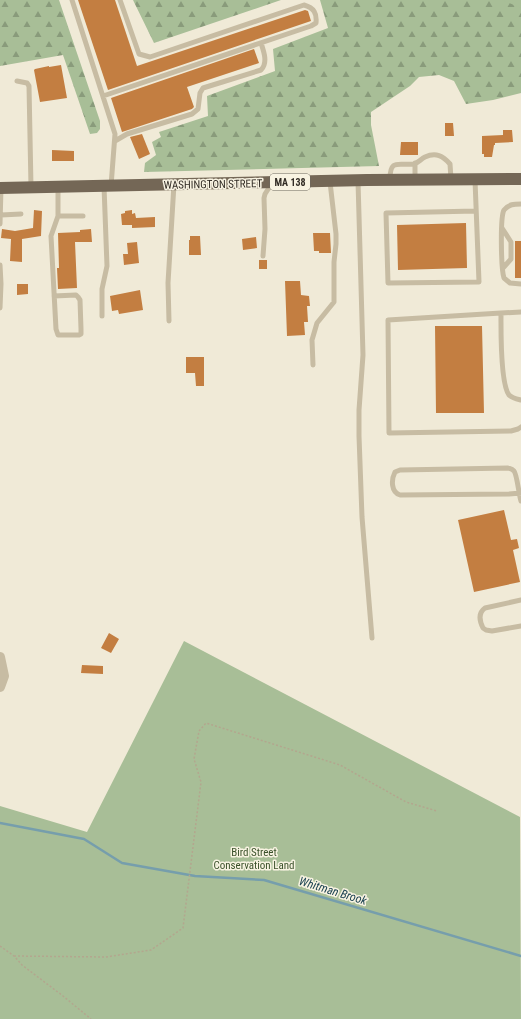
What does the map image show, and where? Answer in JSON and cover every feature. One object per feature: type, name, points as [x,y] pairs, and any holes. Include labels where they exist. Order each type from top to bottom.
[{"type":"main road","name":"WASHINGTON STREET","points":[[0,188],[390,180],[521,179]]},
{"type":"street","points":[[0,657],[4,676],[0,687]]},
{"type":"lane","points":[[72,0],[115,134],[112,166],[108,186],[107,266],[102,289],[102,316]]},
{"type":"lane","points":[[104,96],[311,26],[316,23],[317,18],[315,11],[304,5],[150,56],[139,54],[120,0]]},
{"type":"lane","points":[[115,141],[127,134],[192,114],[198,109],[200,93],[203,88],[263,68],[265,55],[261,43]]},
{"type":"lane","points":[[17,81],[27,83],[29,86],[31,187]]},
{"type":"lane","points":[[390,180],[390,172],[395,164],[414,164],[424,158],[437,155],[443,157],[450,164],[451,180]]},
{"type":"lane","points":[[414,164],[415,180]]},
{"type":"lane","points":[[475,180],[479,282],[388,283],[386,214],[476,211]]},
{"type":"lane","points":[[358,181],[363,355],[359,410],[359,443],[362,516],[372,638]]},
{"type":"lane","points":[[313,365],[312,340],[317,323],[334,302],[336,234],[330,182]]},
{"type":"lane","points":[[263,256],[265,229],[264,198],[265,194],[273,183]]},
{"type":"lane","points":[[169,321],[168,283],[174,184]]},
{"type":"lane","points":[[54,296],[76,295],[78,297],[80,300],[81,334],[58,335],[56,329],[54,296],[51,236],[58,216],[57,186]]},
{"type":"lane","points":[[0,188],[0,224]]},
{"type":"lane","points":[[521,204],[511,205],[505,209],[502,215],[503,275],[505,280],[512,284],[521,284]]},
{"type":"lane","points":[[0,215],[21,214]]},
{"type":"lane","points":[[58,216],[83,216]]},
{"type":"lane","points":[[502,228],[512,243],[512,259],[503,268]]},
{"type":"lane","points":[[0,265],[0,308]]},
{"type":"lane","points":[[521,312],[388,320],[390,433],[511,431],[521,427]]},
{"type":"lane","points":[[501,313],[502,361],[507,388],[509,395],[521,400]]},
{"type":"lane","points":[[520,493],[400,495],[394,490],[393,480],[395,472],[402,470],[508,468],[516,474],[520,493],[521,501]]},
{"type":"lane","points":[[521,600],[485,608],[481,611],[480,617],[483,628],[490,631],[521,626]]},
{"type":"path","points":[[14,956],[106,957],[151,950],[183,928],[201,782],[194,759],[199,731],[206,723],[340,765],[406,802],[437,811]]},
{"type":"path","points":[[0,946],[91,1019]]},
{"type":"green space","points":[[0,0],[59,0],[100,121],[100,129],[97,133],[90,134],[63,55],[0,66]]},
{"type":"green space","points":[[133,0],[281,0],[154,43]]},
{"type":"green space","points":[[320,0],[521,0],[521,93],[493,100],[466,104],[454,81],[439,75],[419,77],[410,86],[371,112],[371,125],[379,166],[144,172],[145,163],[156,155],[152,142],[161,137],[159,132],[208,116],[207,96],[275,71],[273,49],[328,28]]},
{"type":"green space","points":[[502,0],[521,0],[521,8]]},
{"type":"green space","name":"Bird Street Conservation Land","points":[[184,641],[520,817],[521,1019],[0,1019],[0,806],[87,832]]},
{"type":"building","points":[[78,0],[115,0],[137,66],[305,10],[308,11],[311,21],[108,90]]},
{"type":"building","points":[[254,49],[259,63],[187,87],[194,107],[192,109],[122,132],[111,98]]},
{"type":"building","points":[[61,65],[67,98],[40,102],[34,70],[49,66]]},
{"type":"building","points":[[445,123],[453,123],[454,136],[445,136]]},
{"type":"building","points":[[503,130],[512,130],[513,142],[495,143],[492,157],[484,157],[484,154],[482,154],[482,136],[503,135]]},
{"type":"building","points":[[142,134],[150,154],[139,159],[130,137]]},
{"type":"building","points":[[401,142],[418,142],[418,155],[400,155]]},
{"type":"building","points":[[52,150],[74,151],[74,161],[52,161]]},
{"type":"building","points":[[34,210],[42,211],[41,236],[22,239],[22,262],[10,261],[11,239],[1,238],[2,229],[15,231],[33,228]]},
{"type":"building","points":[[132,210],[132,214],[135,213],[136,218],[155,217],[155,227],[132,228],[132,225],[122,225],[121,214],[125,213],[125,211]]},
{"type":"building","points":[[466,223],[467,268],[398,270],[397,225]]},
{"type":"building","points":[[91,229],[92,242],[75,242],[77,288],[58,289],[58,233],[80,232],[80,230]]},
{"type":"building","points":[[313,233],[330,233],[331,253],[319,253],[319,251],[314,251]]},
{"type":"building","points":[[190,236],[200,236],[201,255],[189,255]]},
{"type":"building","points":[[256,237],[257,248],[243,250],[242,239]]},
{"type":"building","points":[[515,241],[521,241],[521,278],[515,278]]},
{"type":"building","points":[[137,242],[139,263],[124,265],[123,254],[128,254],[127,243]]},
{"type":"building","points":[[259,260],[267,260],[267,269],[259,269]]},
{"type":"building","points":[[285,281],[300,281],[301,295],[309,296],[310,306],[307,306],[308,322],[304,322],[305,335],[287,336]]},
{"type":"building","points":[[17,284],[28,284],[28,294],[17,295]]},
{"type":"building","points":[[140,290],[143,310],[119,314],[118,310],[112,311],[110,296]]},
{"type":"building","points":[[435,326],[482,326],[484,413],[436,413]]},
{"type":"building","points":[[186,357],[204,357],[204,386],[196,386],[195,373],[186,373]]},
{"type":"building","points":[[504,510],[511,540],[517,539],[519,548],[513,550],[520,582],[474,592],[458,520]]},
{"type":"building","points":[[109,633],[119,639],[111,653],[101,648]]},
{"type":"building","points":[[82,665],[103,666],[103,674],[81,673]]},
{"type":"waterway","name":"Whitman Brook","points":[[0,823],[84,839],[122,863],[195,876],[264,880],[521,956]]}]
